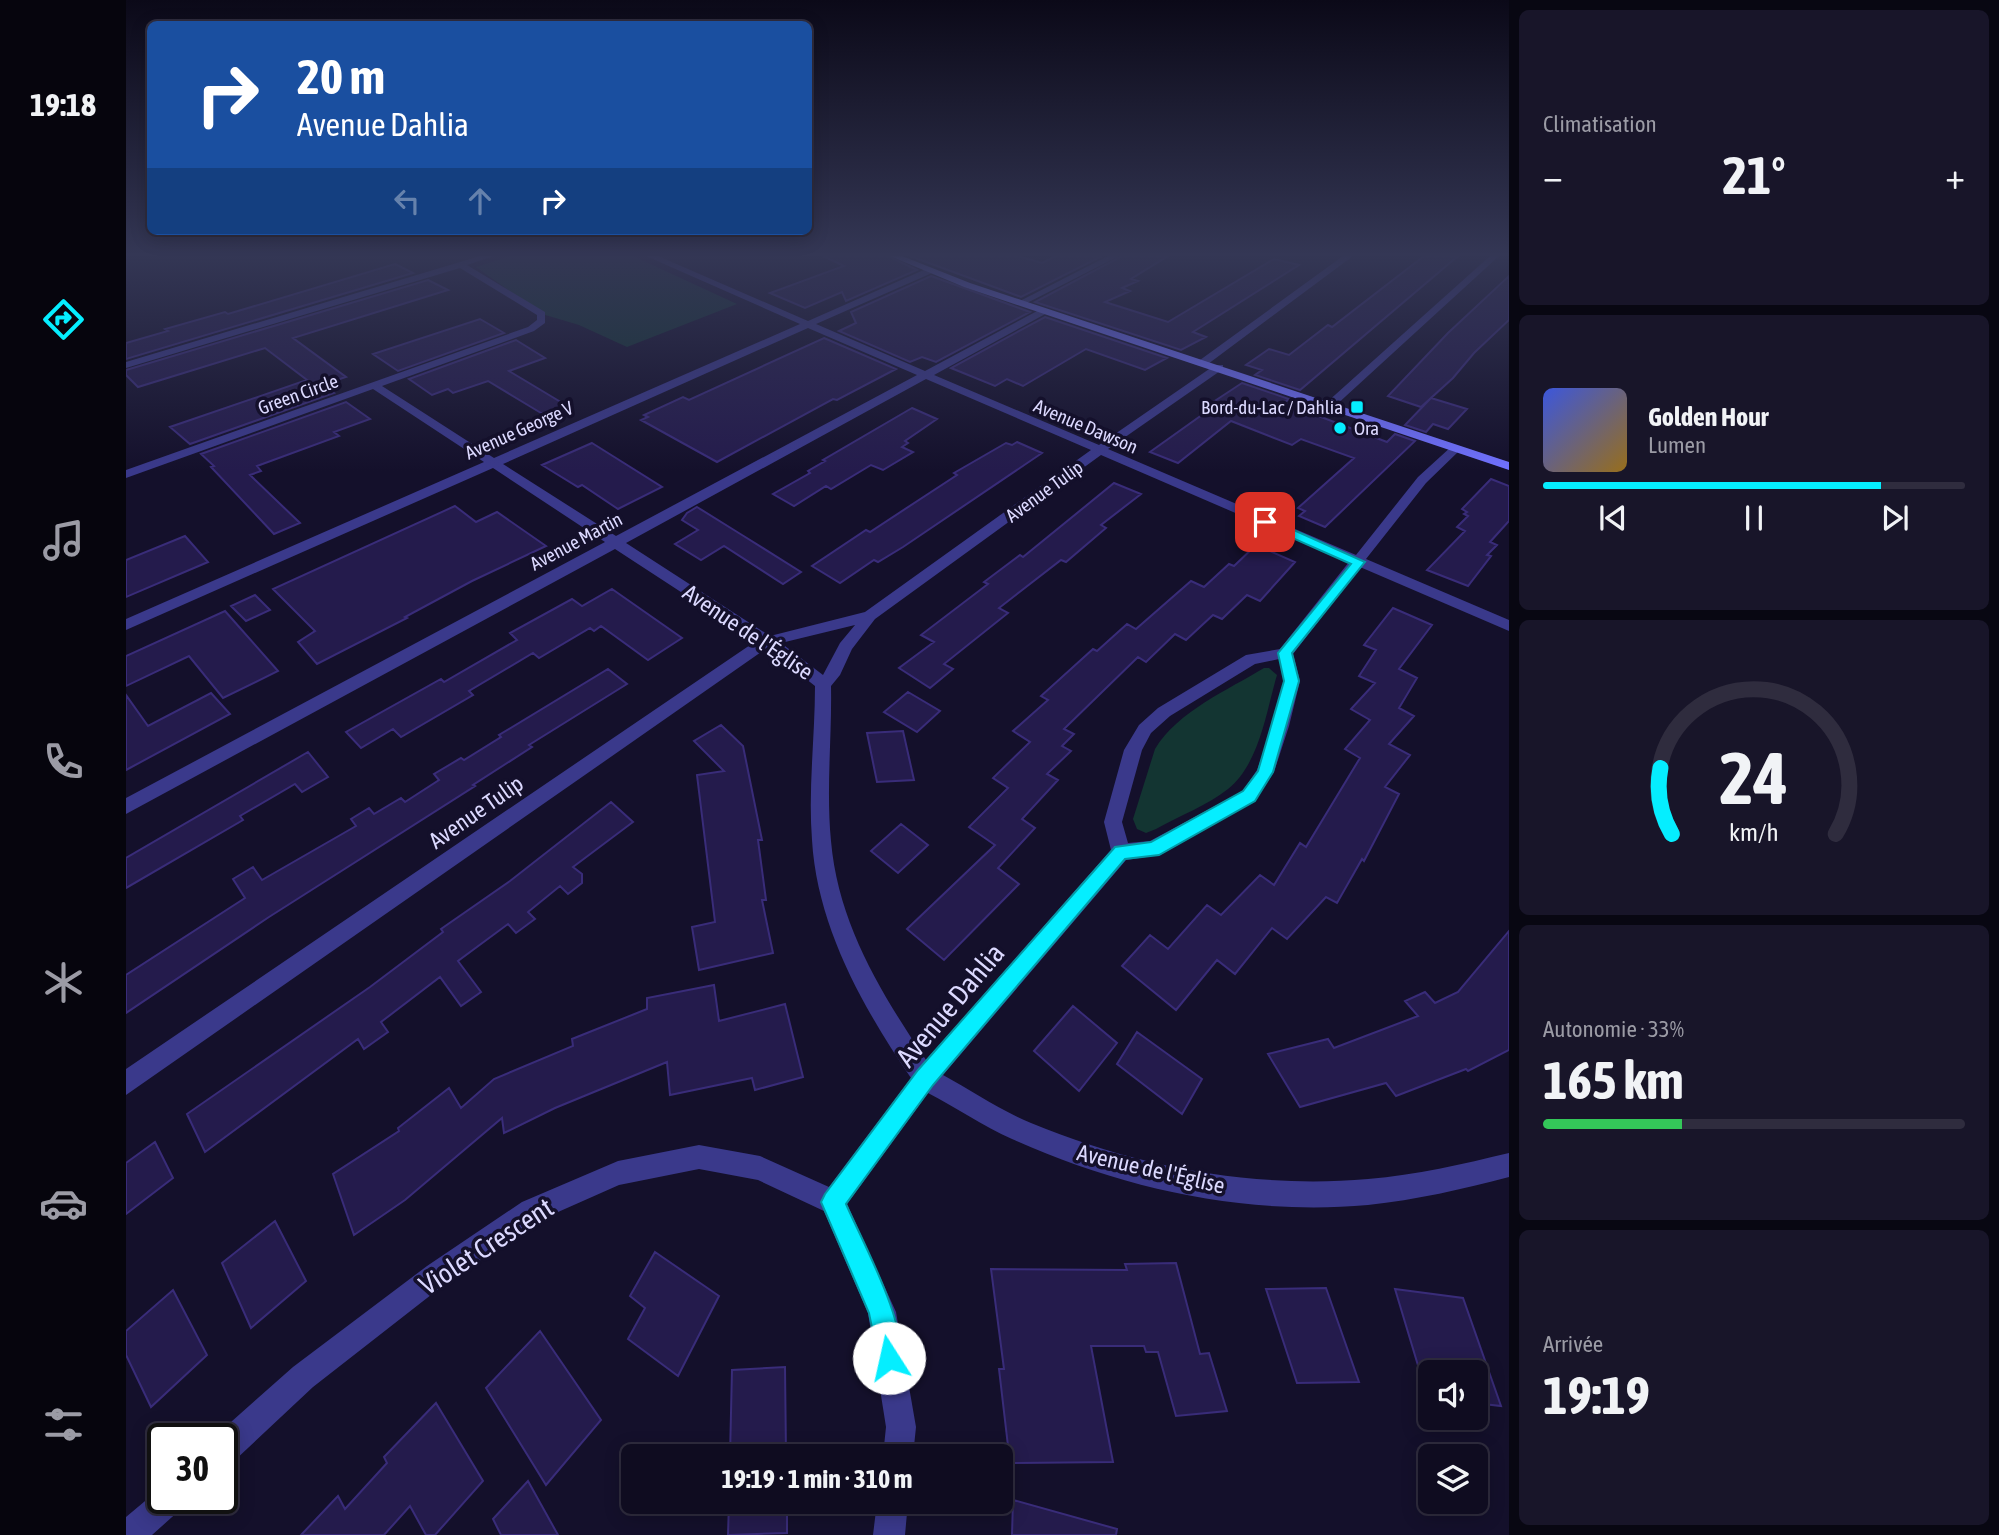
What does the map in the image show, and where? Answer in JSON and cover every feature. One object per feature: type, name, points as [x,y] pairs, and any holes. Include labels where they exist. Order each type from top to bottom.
[{"type":"street","points":[[126,365],[251,328]]},
{"type":"street","name":"Green Circle","points":[[126,474],[533,328]]},
{"type":"street","name":"Avenue George V","points":[[126,625],[800,328]]},
{"type":"street","name":"Avenue Dawson","points":[[812,328],[1509,626]]},
{"type":"street","name":"Avenue Martin","points":[[126,807],[1014,328]]},
{"type":"street","points":[[1096,328],[1509,466]]},
{"type":"street","points":[[1204,362],[1251,328]]},
{"type":"street","points":[[1329,405],[1415,328]]},
{"type":"street","name":"Avenue Tulip","points":[[823,684],[832,675],[845,647],[870,616],[1219,367]]},
{"type":"street","name":"Avenue de l'Église","points":[[375,386],[793,659],[823,684],[824,722],[818,786],[819,839],[831,895],[851,954],[889,1026],[925,1078],[997,1119],[1066,1150],[1143,1173],[1264,1194],[1368,1192],[1446,1180],[1509,1165]]},
{"type":"street","points":[[1285,653],[1292,681],[1284,715],[1265,772],[1249,796],[1153,849],[1121,852],[1113,822],[1133,750],[1145,729],[1164,712],[1251,659],[1285,653],[1422,480],[1456,448]]},
{"type":"street","name":"Avenue Tulip","points":[[126,1083],[765,642],[870,616]]},
{"type":"street","name":"Avenue Dahlia","points":[[833,1202],[925,1078],[1121,852]]},
{"type":"street","name":"Violet Crescent","points":[[238,1436],[303,1377],[436,1275],[531,1211],[618,1173],[699,1157],[760,1168],[833,1202]]},
{"type":"street","points":[[833,1202],[882,1312],[901,1427],[899,1444]]},
{"type":"street","points":[[129,1535],[152,1514]]},
{"type":"street","points":[[889,1535],[892,1514]]},
{"type":"green space","points":[[585,328],[677,328],[627,347]]},
{"type":"green space","points":[[1264,668],[1269,668],[1277,675],[1255,751],[1239,778],[1212,800],[1156,829],[1146,833],[1137,829],[1133,819],[1155,749],[1165,736],[1190,712]]},
{"type":"building","points":[[231,328],[126,359],[126,343],[168,331],[165,329]]},
{"type":"building","points":[[268,328],[326,328],[293,338],[346,377],[322,385],[334,393],[190,444],[170,427],[307,380],[265,348],[138,387],[126,375],[126,370]]},
{"type":"building","points":[[454,328],[495,328],[504,333],[398,371],[373,354]]},
{"type":"building","points":[[846,328],[1001,328],[936,362],[922,357],[910,362],[839,331]]},
{"type":"building","points":[[1025,328],[1077,328],[1167,358],[1145,370],[1086,349],[1023,386],[1007,379],[995,386],[951,368]]},
{"type":"building","points":[[1113,328],[1200,328],[1193,332],[1206,337],[1181,350]]},
{"type":"building","points":[[1325,328],[1374,328],[1300,390],[1255,375],[1262,370],[1246,365],[1269,349],[1289,355]]},
{"type":"building","points":[[1454,328],[1501,328],[1421,407],[1388,396]]},
{"type":"building","points":[[824,338],[896,369],[837,400],[833,399],[717,462],[641,420],[648,417],[644,415],[683,397],[689,400]]},
{"type":"building","points":[[516,340],[545,358],[509,371],[569,407],[546,416],[488,381],[453,393],[448,389],[432,395],[409,379]]},
{"type":"building","points":[[1242,383],[1289,399],[1284,403],[1387,442],[1395,434],[1415,441],[1325,527],[1299,516],[1305,511],[1298,508],[1354,458],[1301,439],[1292,445],[1231,421],[1178,463],[1150,452],[1206,412],[1201,410]]},
{"type":"building","points":[[1431,398],[1467,409],[1448,429],[1433,424],[1426,432],[1405,425]]},
{"type":"building","points":[[346,402],[370,419],[334,432],[339,436],[257,466],[261,471],[250,475],[300,523],[274,534],[201,454]]},
{"type":"building","points":[[912,408],[937,419],[905,441],[908,443],[902,447],[913,452],[883,470],[871,465],[831,489],[826,486],[794,506],[773,494],[810,473],[808,471],[825,461],[823,460]]},
{"type":"building","points":[[1017,442],[1042,453],[903,547],[878,562],[874,560],[840,583],[812,566],[957,475],[954,473],[1006,443],[1012,445]]},
{"type":"building","points":[[592,443],[662,487],[618,509],[582,485],[578,487],[542,465]]},
{"type":"building","points":[[1491,479],[1509,486],[1509,521],[1490,542],[1497,545],[1487,555],[1491,556],[1468,586],[1427,570],[1465,531],[1457,527],[1468,516],[1462,509]]},
{"type":"building","points":[[1114,483],[1141,494],[1101,525],[1106,528],[1066,562],[1061,560],[999,608],[1008,613],[944,664],[953,669],[930,688],[899,668],[934,642],[921,635],[988,584],[984,582],[1020,555],[1023,557]]},
{"type":"building","points":[[455,506],[476,522],[497,512],[546,546],[472,581],[317,664],[298,642],[315,631],[273,589]]},
{"type":"building","points":[[697,507],[801,572],[783,584],[724,546],[701,560],[675,544],[698,530],[682,520]]},
{"type":"building","points":[[185,536],[208,562],[126,597],[126,560]]},
{"type":"building","points":[[1256,545],[1295,562],[1260,601],[1247,595],[1222,619],[1213,615],[1186,640],[1175,634],[1146,662],[1138,657],[1064,729],[1074,734],[1062,746],[1071,751],[1047,774],[1058,780],[1022,819],[1035,828],[998,868],[1019,884],[944,960],[907,929],[995,845],[969,827],[1008,788],[993,778],[1030,742],[1013,731],[1048,700],[1041,696],[1093,649],[1097,651],[1127,624],[1136,629],[1191,581],[1204,587],[1229,564],[1234,566]]},
{"type":"building","points":[[612,589],[682,638],[648,660],[601,626],[594,631],[590,628],[539,658],[533,653],[469,691],[473,695],[401,737],[393,729],[361,748],[346,732],[441,679],[444,682],[517,640],[510,633],[572,599],[582,606]]},
{"type":"building","points":[[255,595],[270,610],[246,621],[231,606]]},
{"type":"building","points":[[1393,608],[1432,625],[1399,669],[1417,678],[1399,708],[1414,716],[1389,744],[1410,755],[1385,787],[1399,794],[1364,861],[1362,859],[1337,903],[1326,897],[1287,939],[1272,928],[1235,974],[1217,960],[1176,1010],[1122,966],[1150,935],[1168,949],[1207,905],[1221,915],[1260,875],[1274,885],[1300,843],[1306,847],[1360,758],[1345,749],[1370,720],[1351,709],[1375,683],[1359,676],[1376,650],[1364,645]]},
{"type":"building","points":[[225,611],[278,671],[223,698],[189,656],[126,686],[126,656]]},
{"type":"building","points":[[608,669],[627,684],[529,745],[532,747],[473,785],[475,786],[269,917],[126,1013],[126,975],[245,898],[233,879],[253,867],[262,880],[356,826],[351,819],[369,808],[374,814],[401,798],[405,802],[439,780],[434,774],[461,758],[464,760],[501,737],[499,735]]},
{"type":"building","points":[[908,692],[940,711],[917,732],[884,712]]},
{"type":"building","points":[[211,693],[230,714],[126,770],[126,695],[148,726]]},
{"type":"building","points":[[721,725],[743,746],[762,840],[758,840],[766,900],[762,900],[773,953],[699,970],[692,927],[715,922],[697,775],[724,771],[694,741]]},
{"type":"building","points":[[903,731],[914,780],[877,782],[867,733]]},
{"type":"building","points":[[308,752],[328,777],[302,792],[295,784],[240,816],[243,820],[126,888],[126,858]]},
{"type":"building","points":[[611,802],[633,822],[573,867],[582,874],[582,883],[568,894],[560,886],[528,912],[535,919],[516,933],[508,924],[458,961],[481,992],[461,1006],[440,977],[381,1022],[388,1032],[364,1049],[358,1039],[205,1152],[187,1114],[370,987],[443,932],[441,929],[510,881]]},
{"type":"building","points":[[901,824],[928,845],[898,873],[871,851]]},
{"type":"building","points":[[1509,931],[1509,1050],[1468,1071],[1466,1069],[1396,1096],[1386,1083],[1300,1107],[1268,1054],[1328,1039],[1334,1048],[1418,1016],[1405,1001],[1425,992],[1435,1003],[1458,992]]},
{"type":"building","points":[[714,985],[719,1021],[785,1004],[803,1077],[755,1090],[752,1078],[670,1095],[667,1062],[555,1108],[504,1133],[502,1118],[405,1200],[354,1235],[333,1174],[399,1131],[398,1128],[449,1088],[461,1108],[494,1079],[573,1046],[572,1039],[647,1009],[647,998]]},
{"type":"building","points":[[1073,1006],[1117,1043],[1079,1091],[1034,1051]]},
{"type":"building","points":[[1137,1032],[1202,1079],[1182,1114],[1117,1064]]},
{"type":"building","points":[[155,1142],[173,1178],[126,1214],[126,1163]]},
{"type":"building","points":[[275,1221],[306,1281],[251,1328],[222,1263]]},
{"type":"building","points":[[655,1252],[719,1296],[678,1376],[628,1339],[645,1308],[630,1296]]},
{"type":"building","points":[[1176,1263],[1200,1354],[1209,1353],[1227,1411],[1176,1416],[1158,1352],[1146,1352],[1144,1346],[1091,1346],[1113,1462],[1013,1463],[1013,1444],[1008,1444],[999,1369],[1004,1369],[991,1269],[1127,1270],[1125,1264]]},
{"type":"building","points":[[1326,1288],[1359,1382],[1297,1383],[1266,1289]]},
{"type":"building","points":[[1395,1289],[1463,1298],[1485,1360],[1418,1360],[1418,1365]]},
{"type":"building","points":[[173,1290],[207,1355],[151,1407],[126,1355],[126,1331]]},
{"type":"building","points":[[540,1331],[601,1420],[546,1485],[486,1388]]},
{"type":"building","points":[[785,1367],[786,1444],[730,1444],[732,1370]]},
{"type":"building","points":[[1488,1369],[1501,1406],[1488,1404]]},
{"type":"building","points":[[436,1403],[483,1481],[435,1535],[426,1535],[410,1506],[384,1535],[301,1535],[338,1496],[345,1509],[387,1463],[384,1457]]},
{"type":"building","points":[[528,1481],[558,1535],[501,1535],[493,1519]]},
{"type":"building","points":[[1013,1500],[1117,1529],[1116,1535],[1012,1535]]},
{"type":"building","points":[[729,1514],[787,1514],[787,1533],[728,1535]]},
{"type":"place","name":"Bord-du-Lac / Dahlia","points":[[1357,407]]},
{"type":"place","name":"Ora","points":[[1340,428]]},
{"type":"route","points":[[889,1358],[882,1312],[833,1202],[925,1078],[1121,852],[1153,849],[1224,812],[1249,796],[1265,772],[1281,726],[1292,681],[1285,653],[1359,562],[1265,522]]}]
